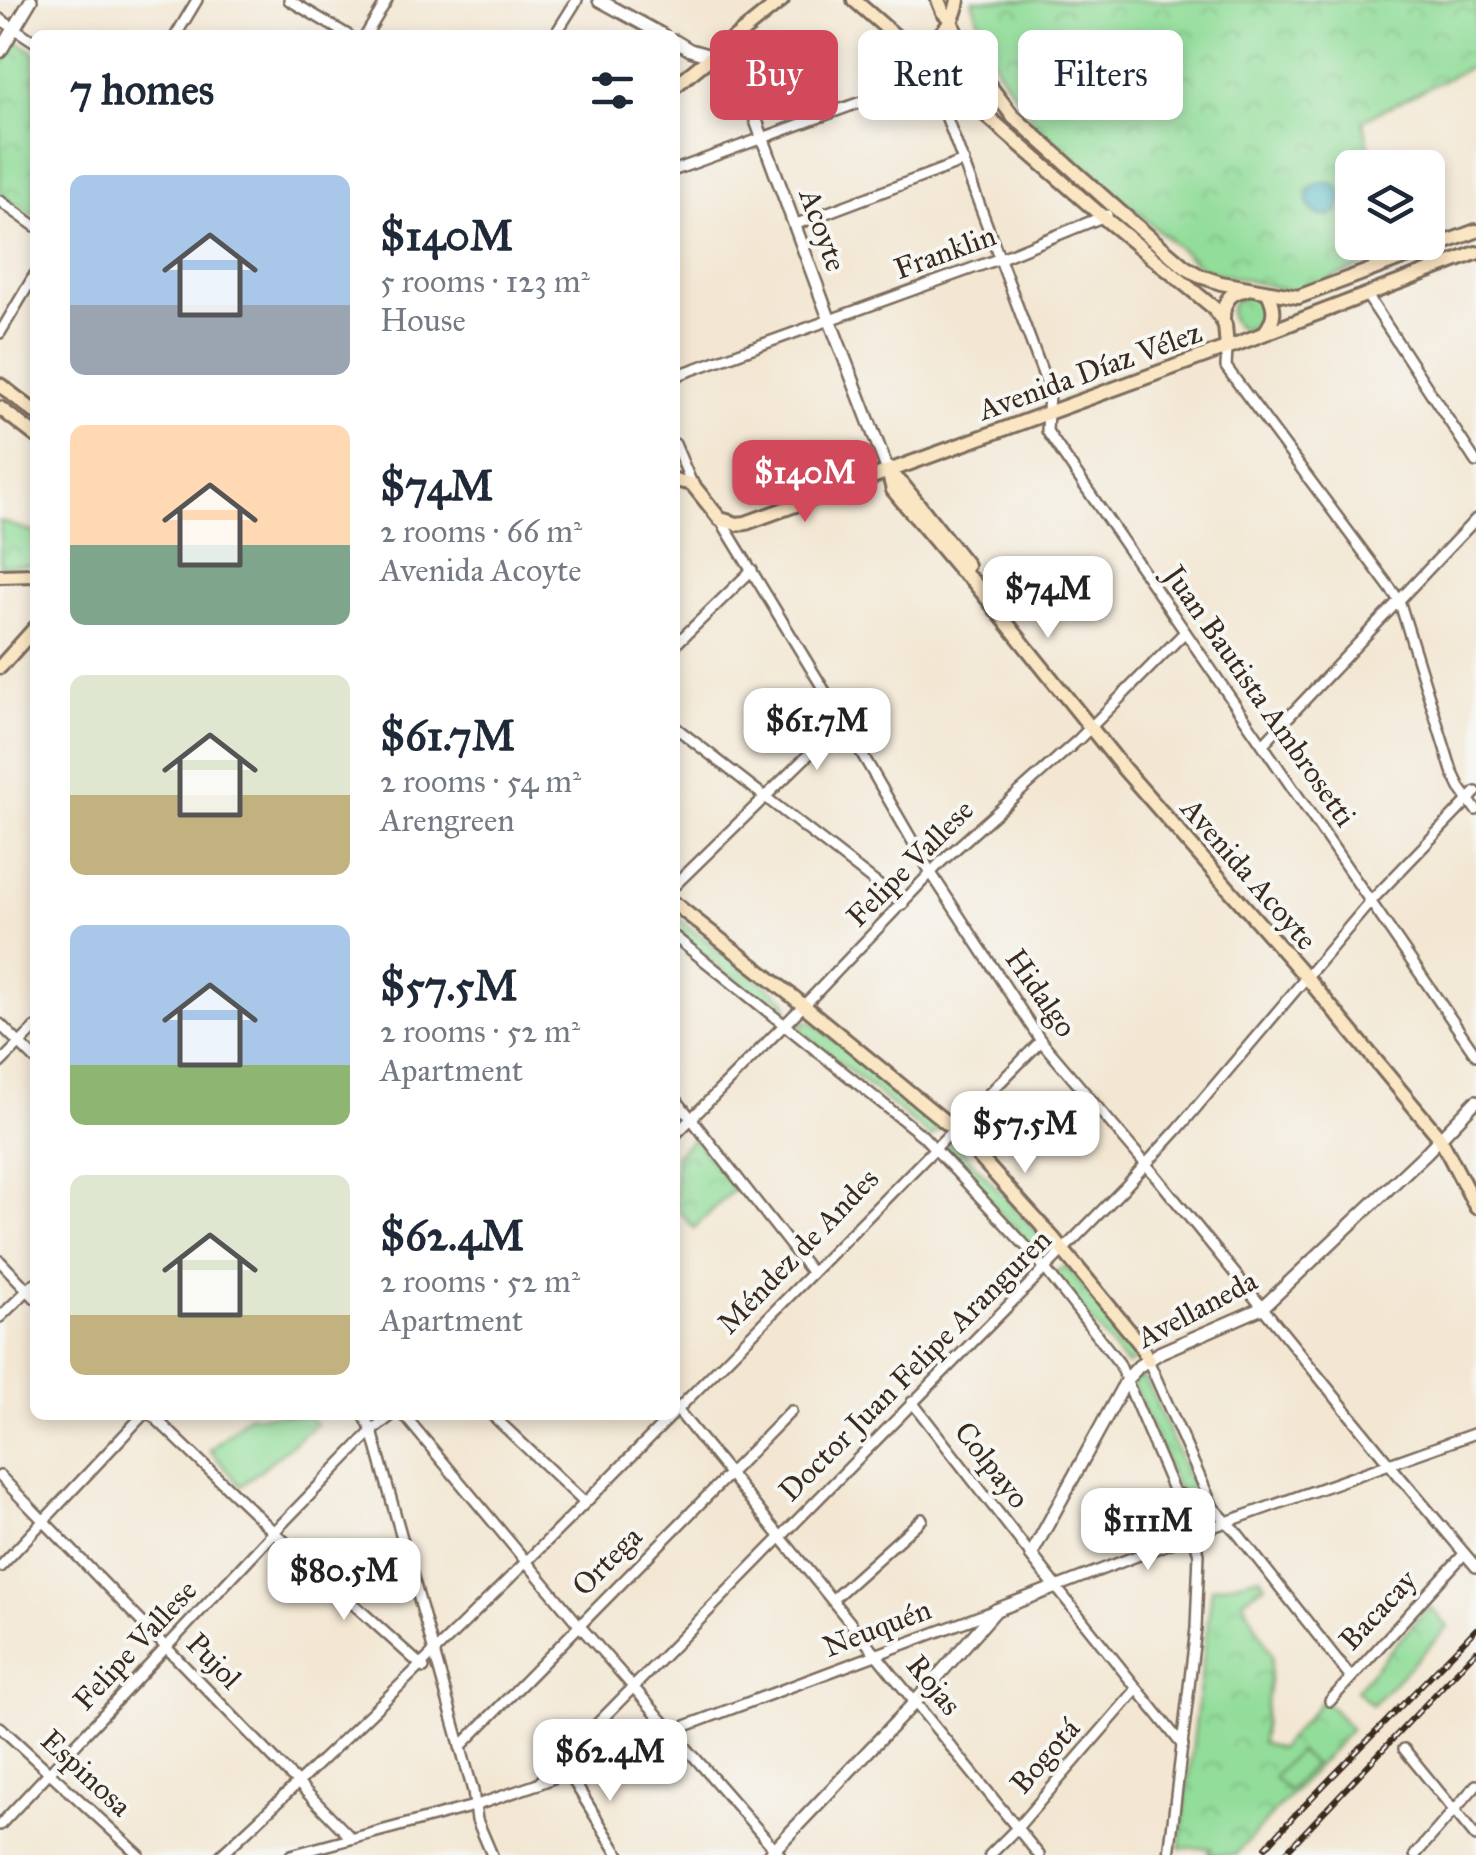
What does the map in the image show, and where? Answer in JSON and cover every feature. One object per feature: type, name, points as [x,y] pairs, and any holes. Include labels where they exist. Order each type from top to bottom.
[{"type":"main road","points":[[745,30],[782,0]]},
{"type":"main road","points":[[854,0],[889,30]]},
{"type":"main road","points":[[938,0],[955,30]]},
{"type":"main road","points":[[943,30],[958,0]]},
{"type":"main road","points":[[680,82],[710,59]]},
{"type":"main road","points":[[998,100],[1190,270],[1221,284],[1298,297],[1476,231]]},
{"type":"main road","points":[[992,120],[1223,319]]},
{"type":"main road","name":"Avenida Díaz Vélez","points":[[720,519],[746,524],[1227,348],[1476,252]]},
{"type":"main road","points":[[1342,282],[1366,294]]},
{"type":"main road","points":[[1227,348],[1225,304],[1231,295],[1253,290]]},
{"type":"main road","points":[[1263,334],[1274,314],[1268,294]]},
{"type":"main road","points":[[0,385],[30,408]]},
{"type":"main road","points":[[0,408],[30,430]]},
{"type":"main road","name":"Avenida Acoyte","points":[[888,471],[904,485],[967,566],[974,581],[1090,727],[1440,1138],[1476,1208]]},
{"type":"main road","points":[[680,481],[692,484]]},
{"type":"main road","name":"Hidalgo","points":[[692,484],[720,519]]},
{"type":"main road","points":[[0,576],[30,574]]},
{"type":"main road","points":[[0,667],[30,634]]},
{"type":"main road","points":[[680,908],[954,1129],[1063,1250],[1140,1344],[1148,1360]]},
{"type":"street","points":[[0,52],[31,0]]},
{"type":"street","points":[[180,30],[197,0]]},
{"type":"street","points":[[289,0],[340,30]]},
{"type":"street","points":[[369,30],[386,0]]},
{"type":"street","points":[[558,30],[577,0]]},
{"type":"street","points":[[599,0],[654,30]]},
{"type":"street","points":[[0,19],[30,39]]},
{"type":"street","name":"Acoyte","points":[[680,43],[710,56]]},
{"type":"street","points":[[680,168],[858,103]]},
{"type":"street","name":"Acoyte","points":[[756,120],[888,471]]},
{"type":"street","name":"Juan Bautista Ambrosetti","points":[[948,120],[1044,379],[1048,392],[1047,431],[1476,1055]]},
{"type":"street","points":[[794,224],[964,161]]},
{"type":"street","points":[[0,202],[30,223]]},
{"type":"street","name":"Franklin","points":[[680,374],[1001,258],[1118,210]]},
{"type":"street","points":[[0,333],[30,282]]},
{"type":"street","points":[[1366,294],[1476,462]]},
{"type":"street","points":[[1227,348],[1226,367],[1400,600],[1452,771],[1476,810]]},
{"type":"street","name":"Hidalgo","points":[[680,456],[692,484]]},
{"type":"street","name":"Hidalgo","points":[[720,519],[931,873],[1041,1041],[1476,1567]]},
{"type":"street","points":[[1263,744],[1476,519]]},
{"type":"street","points":[[680,640],[752,570]]},
{"type":"street","name":"Felipe Vallese","points":[[680,1130],[931,873],[1090,727],[1185,632]]},
{"type":"street","points":[[680,880],[843,721]]},
{"type":"street","points":[[680,732],[903,904]]},
{"type":"street","name":"Doctor Juan Felipe Aranguren","points":[[538,1784],[1146,1164],[1371,901],[1476,792]]},
{"type":"street","points":[[680,941],[936,1147],[1046,1268],[1119,1363],[1174,1492],[1213,1507]]},
{"type":"street","points":[[0,1024],[30,1055]]},
{"type":"street","points":[[0,1063],[30,1033]]},
{"type":"street","name":"Méndez de Andes","points":[[680,1406],[1041,1041]]},
{"type":"street","name":"Avellaneda","points":[[1031,1555],[1128,1379],[1161,1352],[1262,1308],[1476,1101]]},
{"type":"street","points":[[680,1105],[812,1273]]},
{"type":"street","points":[[0,1261],[30,1288]]},
{"type":"street","points":[[0,1317],[30,1292]]},
{"type":"street","points":[[1148,1360],[1213,1507],[1350,1676]]},
{"type":"street","name":"Colpayo","points":[[912,1402],[1183,1746]]},
{"type":"street","name":"Ortega","points":[[460,1747],[791,1411]]},
{"type":"street","name":"Rojas","points":[[680,1417],[782,1536],[1039,1855]]},
{"type":"street","points":[[0,1567],[138,1420]]},
{"type":"street","points":[[157,1420],[421,1667],[438,1671]]},
{"type":"street","points":[[366,1420],[478,1820],[492,1855]]},
{"type":"street","name":"Felipe Vallese","points":[[0,1825],[274,1532],[386,1420]]},
{"type":"street","points":[[408,1420],[775,1853],[996,1610]]},
{"type":"street","points":[[497,1420],[585,1504]]},
{"type":"street","name":"Méndez de Andes","points":[[222,1855],[528,1563],[666,1420]]},
{"type":"street","name":"Neuquén","points":[[291,1855],[474,1806],[538,1784],[1227,1522],[1476,1433]]},
{"type":"street","name":"Pujol","points":[[0,1476],[351,1838]]},
{"type":"street","points":[[833,1599],[922,1519]]},
{"type":"street","points":[[1169,1855],[1196,1628],[1199,1554],[1193,1535]]},
{"type":"street","name":"Bacacay","points":[[1330,1701],[1464,1554]]},
{"type":"street","name":"Bogotá","points":[[990,1855],[1137,1688]]},
{"type":"street","name":"Espinosa","points":[[0,1727],[138,1855]]},
{"type":"street","points":[[1404,1749],[1476,1837]]},
{"type":"street","points":[[568,1772],[619,1855]]},
{"type":"street","points":[[1415,1855],[1476,1785]]},
{"type":"green space","points":[[972,0],[1476,0],[1476,64],[1363,120],[1370,150],[1335,150],[1335,260],[1378,260],[1290,291],[1198,265],[1033,120],[1183,120],[1183,30],[1018,30],[1018,99],[998,70],[998,30],[982,30]]},
{"type":"green space","points":[[17,41],[30,50],[30,213],[0,195],[0,69]]},
{"type":"green space","points":[[1246,295],[1262,300],[1266,311],[1263,323],[1243,330],[1233,321],[1230,311],[1234,302]]},
{"type":"green space","points":[[0,521],[30,531],[30,565],[0,566]]},
{"type":"green space","points":[[680,920],[786,1000],[788,1012],[776,1014],[680,937]]},
{"type":"green space","points":[[807,1021],[940,1129],[931,1137],[802,1032],[801,1024]]},
{"type":"green space","points":[[693,1138],[734,1189],[694,1228],[680,1213],[680,1151]]},
{"type":"green space","points":[[951,1142],[1052,1248],[1052,1255],[1040,1258],[945,1151]]},
{"type":"green space","points":[[1065,1266],[1135,1354],[1133,1362],[1124,1362],[1056,1277],[1055,1272]]},
{"type":"green space","points":[[1143,1377],[1198,1500],[1177,1488],[1133,1385],[1136,1378]]},
{"type":"green space","points":[[243,1420],[313,1420],[316,1424],[241,1486],[210,1450]]},
{"type":"green space","points":[[1168,1495],[1195,1507],[1205,1523],[1182,1533]]},
{"type":"green space","points":[[1260,1576],[1265,1585],[1243,1600],[1272,1656],[1261,1743],[1279,1749],[1323,1699],[1351,1729],[1235,1855],[1208,1855],[1211,1848],[1180,1848],[1212,1588]]},
{"type":"green space","points":[[1429,1606],[1448,1627],[1372,1705],[1356,1690]]},
{"type":"green space","points":[[1298,1751],[1313,1764],[1288,1791],[1273,1777]]},
{"type":"water","points":[[1318,183],[1332,183],[1335,213],[1318,215],[1309,206],[1309,192]]},
{"type":"railway","points":[[1266,1847],[1476,1629]]},
{"type":"railway","points":[[1283,1855],[1476,1651]]}]
